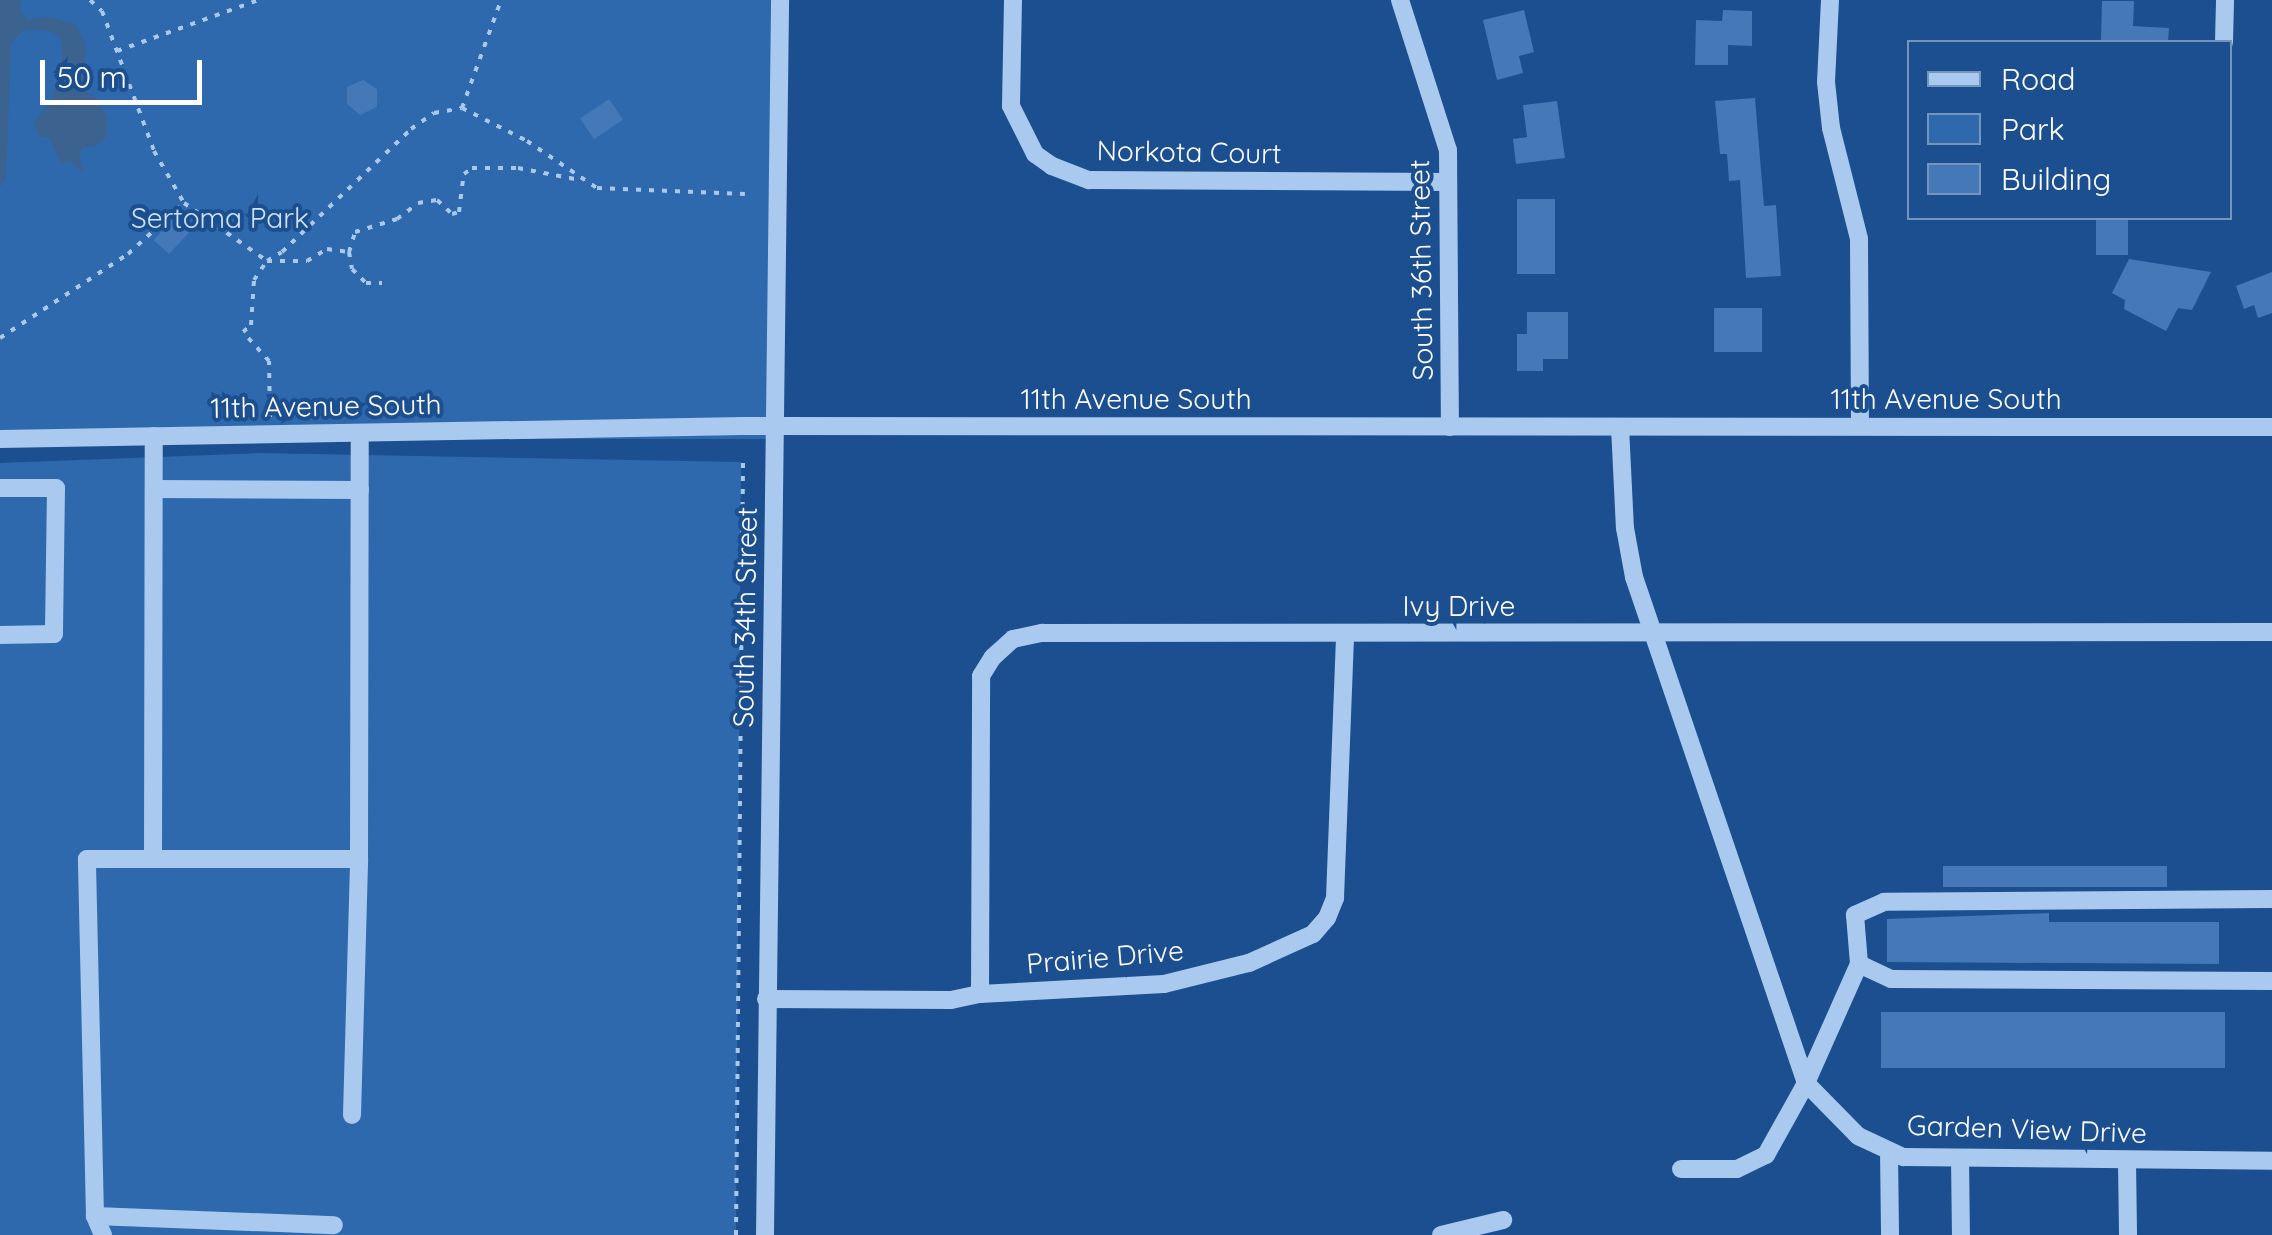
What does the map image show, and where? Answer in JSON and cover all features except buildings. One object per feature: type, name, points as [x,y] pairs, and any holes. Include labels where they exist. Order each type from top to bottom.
[{"type":"street","name":"South 34th Street","points":[[764,1235],[780,0]]},
{"type":"street","name":"Norkota Court","points":[[1013,0],[1011,106],[1035,154],[1052,166],[1089,180],[1448,182]]},
{"type":"street","name":"South 36th Street","points":[[1400,0],[1448,150],[1450,427]]},
{"type":"street","points":[[1830,0],[1826,82],[1831,128],[1859,239],[1860,426]]},
{"type":"street","points":[[2224,40],[2225,0]]},
{"type":"street","name":"11th Avenue South","points":[[0,439],[776,426],[2272,427]]},
{"type":"street","points":[[1620,426],[1625,528],[1634,577],[1806,1083]]},
{"type":"street","points":[[352,1115],[359,860],[360,433]]},
{"type":"street","points":[[154,436],[154,859]]},
{"type":"street","points":[[0,488],[56,488],[54,634],[0,635]]},
{"type":"street","points":[[154,489],[360,490]]},
{"type":"street","name":"Ivy Drive","points":[[980,994],[982,676],[993,657],[1014,639],[1042,633],[2272,632]]},
{"type":"street","name":"Prairie Drive","points":[[766,999],[951,1000],[980,994],[1164,984],[1250,963],[1313,934],[1327,918],[1334,898],[1344,633]]},
{"type":"street","points":[[103,1235],[95,1216],[87,859],[359,860]]},
{"type":"street","points":[[1681,1169],[1752,1166],[1766,1155],[1806,1083],[1860,964],[1855,915],[1884,902],[2272,899]]},
{"type":"street","points":[[1860,964],[1892,978],[2272,981]]},
{"type":"street","name":"Garden View Drive","points":[[1806,1083],[1858,1136],[1903,1157],[2272,1161]]},
{"type":"street","points":[[2272,1146],[2272,1161]]},
{"type":"street","points":[[1889,1150],[1890,1235]]},
{"type":"street","points":[[1960,1158],[1960,1235]]},
{"type":"street","points":[[2127,1162],[2128,1235]]},
{"type":"street","points":[[95,1216],[334,1224]]},
{"type":"street","points":[[1441,1235],[1504,1220]]},
{"type":"path","points":[[90,0],[102,11],[154,151],[184,203],[267,261],[308,261],[327,250],[349,252]]},
{"type":"path","points":[[117,51],[259,0]]},
{"type":"path","points":[[462,108],[502,0]]},
{"type":"path","points":[[270,434],[269,360],[243,332],[251,325],[254,280],[267,261],[282,252],[411,129],[434,113],[462,108],[527,141],[597,188],[744,194]]},
{"type":"path","points":[[382,283],[366,283],[352,268],[349,252],[354,232],[397,219],[418,203],[437,200],[452,214],[458,212],[464,174],[472,168],[564,174],[590,184]]},
{"type":"path","points":[[0,338],[128,254],[184,203]]},
{"type":"path","points":[[736,1235],[743,458]]},
{"type":"green space","name":"Sertoma Park","points":[[0,0],[775,0],[775,439],[0,439]]},
{"type":"green space","points":[[260,453],[741,462],[736,1235],[0,1235],[0,463]]},
{"type":"shaded area","points":[[0,0],[21,0],[20,10],[27,20],[50,17],[76,25],[86,45],[84,90],[99,101],[107,118],[106,137],[95,147],[84,147],[79,155],[84,173],[71,162],[61,163],[49,137],[40,137],[34,122],[52,99],[62,59],[61,37],[47,30],[25,29],[11,43],[6,178],[0,188]]}]
